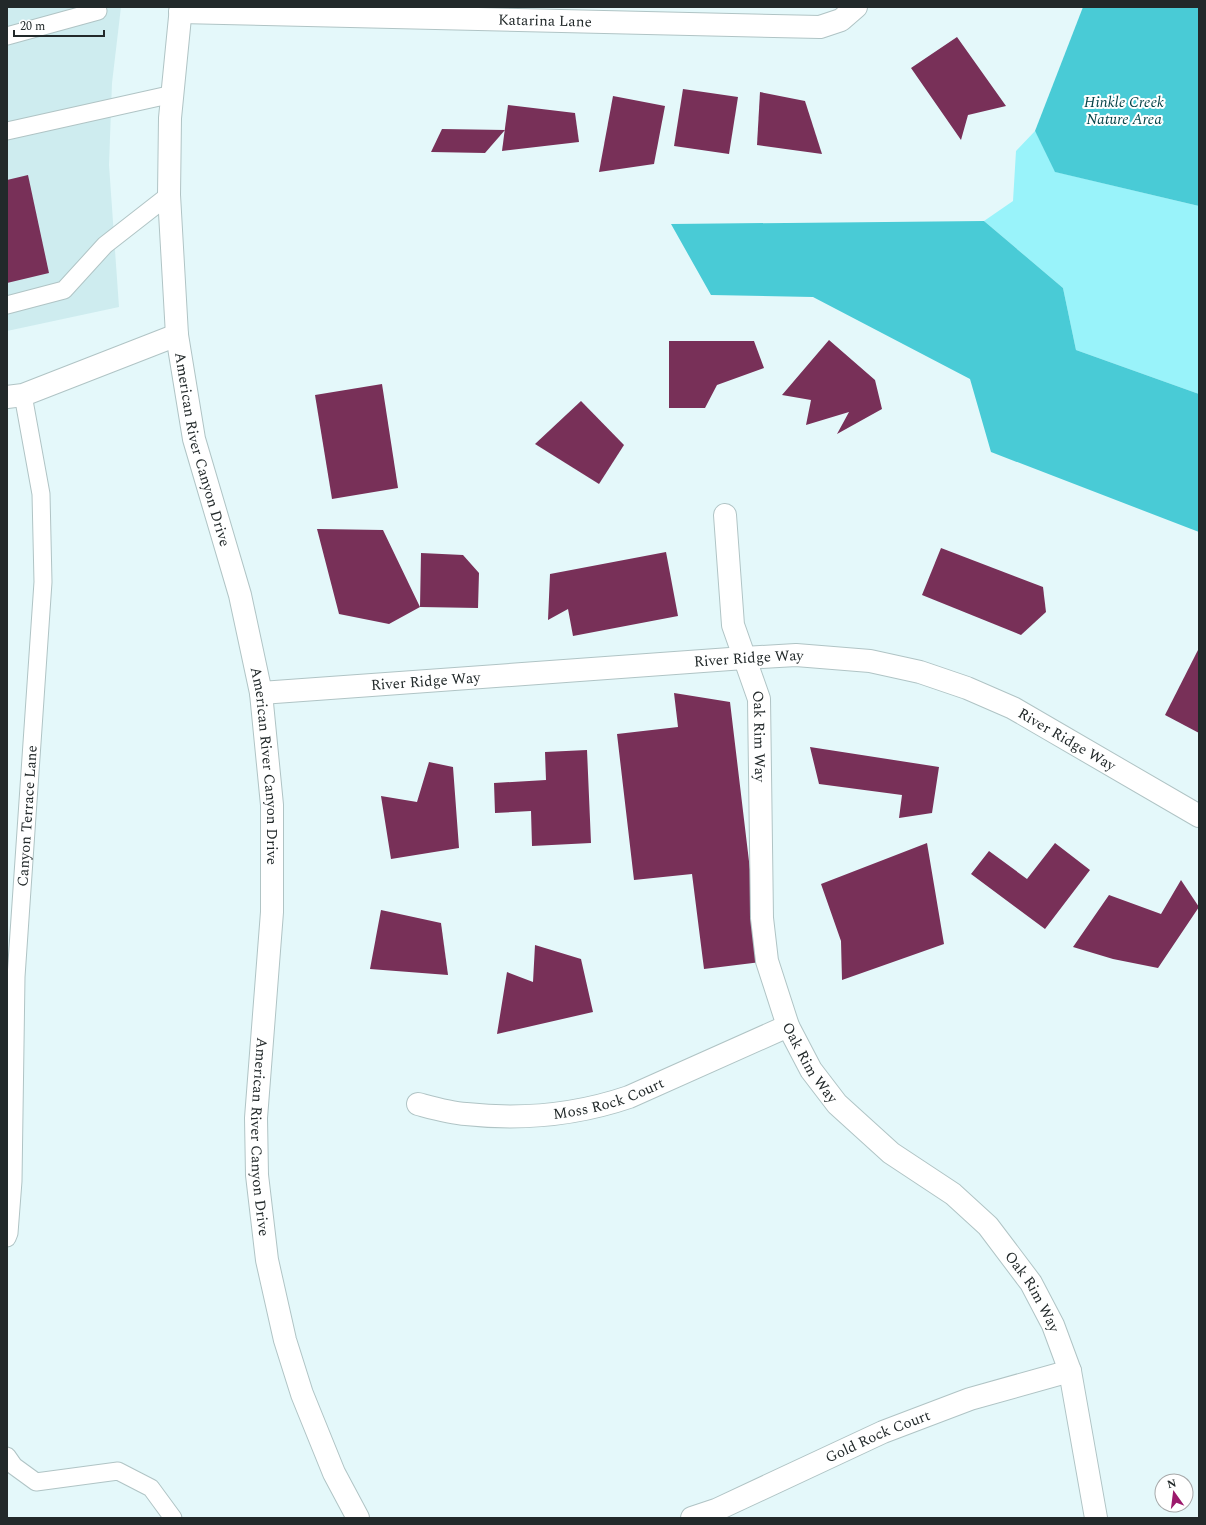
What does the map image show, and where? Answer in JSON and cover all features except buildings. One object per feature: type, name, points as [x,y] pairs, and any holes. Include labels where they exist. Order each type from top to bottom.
[{"type":"street","name":"Katarina Lane","points":[[180,10],[820,27],[841,20],[853,12],[856,7]]},
{"type":"street","name":"American River Canyon Drive","points":[[180,10],[170,118],[169,195],[177,335],[194,439],[240,594],[261,693],[272,805],[272,912],[256,1118],[257,1175],[267,1260],[285,1340],[302,1394],[332,1466],[358,1518]]},
{"type":"street","name":"Canyon Terrace Lane","points":[[15,396],[177,335]]},
{"type":"street","name":"Oak Rim Way","points":[[725,515],[733,625],[759,699],[762,918],[767,960],[788,1026],[811,1070],[837,1104],[891,1153],[953,1194],[988,1226],[1031,1283],[1053,1325],[1070,1371],[1096,1518]]},
{"type":"street","name":"River Ridge Way","points":[[261,693],[796,655],[870,661],[920,672],[967,688],[1013,708],[1199,816]]},
{"type":"street","name":"Moss Rock Court","points":[[418,1104],[464,1114],[512,1118],[559,1114],[606,1104],[628,1097],[788,1026]]},
{"type":"street","name":"Gold Rock Court","points":[[692,1518],[716,1510],[883,1432],[970,1399],[1070,1371]]},
{"type":"lane","points":[[7,36],[98,11]]},
{"type":"lane","points":[[7,131],[173,94]]},
{"type":"lane","points":[[7,305],[64,290],[104,244],[169,195]]},
{"type":"lane","name":"Canyon Terrace Lane","points":[[7,1238],[9,1233],[13,1182],[16,977],[43,582],[41,494],[15,396]]},
{"type":"lane","points":[[7,1456],[14,1466],[36,1482],[118,1471],[150,1488],[174,1518]]},
{"type":"shaded area","points":[[7,7],[121,7],[112,83],[109,165],[119,307],[7,331]]},
{"type":"shaded area","points":[[1035,131],[1056,172],[1199,206],[1199,394],[1076,350],[1063,288],[984,221],[1013,201],[1016,151]]},
{"type":"green space","name":"Hinkle Creek Nature Area","points":[[1083,7],[1199,7],[1199,206],[1055,172],[1035,131]]},
{"type":"green space","points":[[984,221],[1063,288],[1076,350],[1199,394],[1199,532],[991,452],[970,379],[813,297],[711,295],[671,224]]}]
